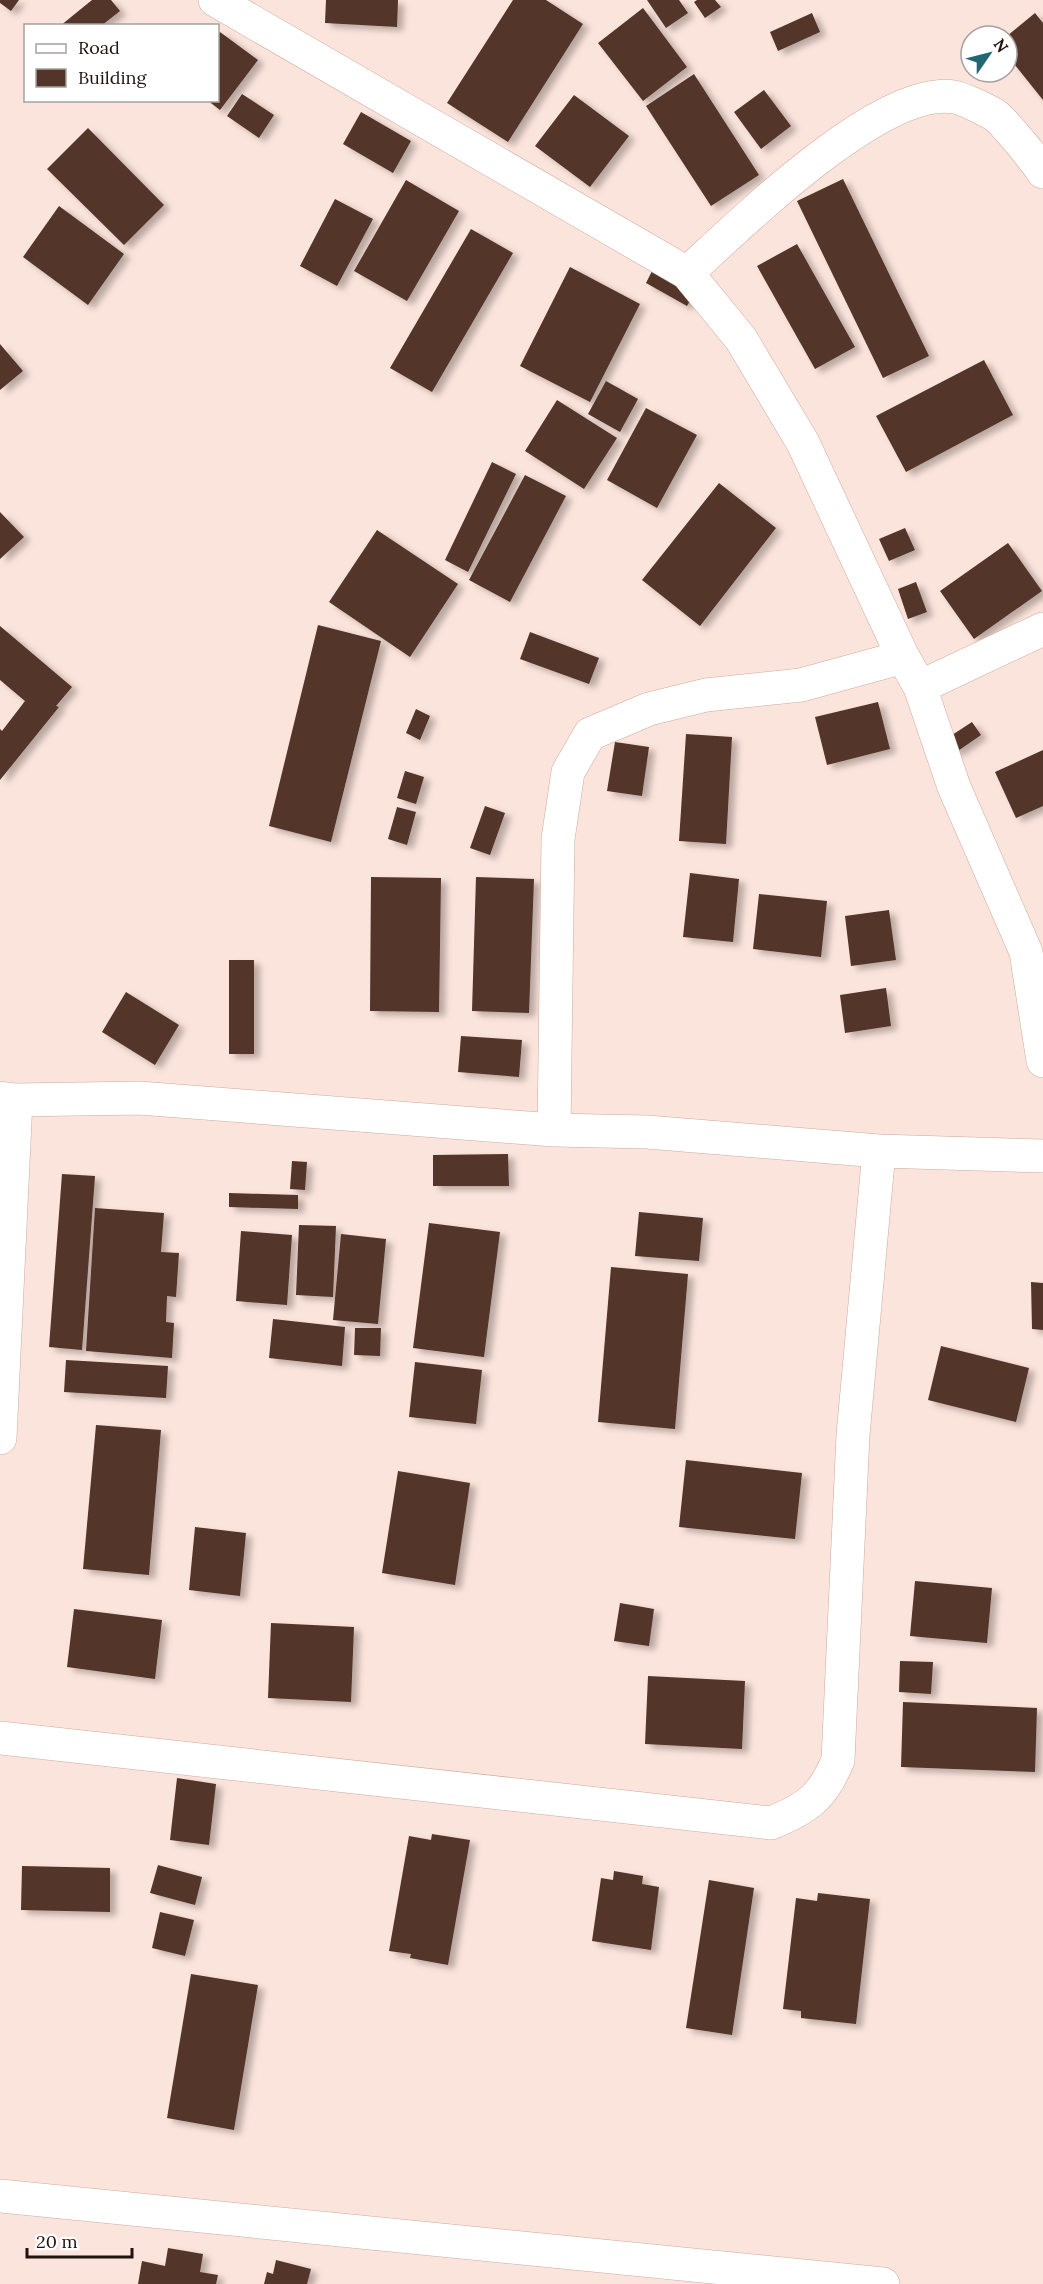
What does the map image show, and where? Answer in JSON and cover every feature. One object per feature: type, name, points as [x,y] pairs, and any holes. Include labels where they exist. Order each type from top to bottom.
[{"type":"street","points":[[214,0],[687,273],[741,339],[802,443],[903,657],[920,687],[954,787],[1026,951],[1043,1061]]},
{"type":"street","points":[[687,273],[802,171],[848,136],[923,99],[955,97],[995,116],[1043,172]]},
{"type":"street","points":[[920,687],[1043,629]]},
{"type":"street","points":[[554,1130],[558,839],[568,772],[590,734],[649,709],[706,695],[801,685],[903,657]]},
{"type":"street","points":[[0,1438],[8,1099],[139,1098],[554,1130],[647,1132],[879,1151],[1043,1156]]},
{"type":"street","points":[[0,1738],[771,1823],[794,1814],[828,1784],[838,1760],[853,1436],[879,1151]]},
{"type":"street","points":[[0,2196],[883,2284]]},
{"type":"building","points":[[0,0],[19,0],[11,11],[0,3]]},
{"type":"building","points":[[92,0],[111,0],[120,11],[104,24],[62,24]]},
{"type":"building","points":[[326,0],[398,0],[397,27],[325,23]]},
{"type":"building","points":[[513,0],[546,0],[583,24],[508,142],[447,103]]},
{"type":"building","points":[[647,0],[679,0],[688,13],[666,28]]},
{"type":"building","points":[[715,0],[721,7],[705,18],[694,2]]},
{"type":"building","points":[[643,8],[687,67],[643,101],[598,43]]},
{"type":"building","points":[[812,13],[820,32],[778,51],[770,32]]},
{"type":"building","points":[[1035,13],[1043,23],[1043,100],[1019,70],[1019,26]]},
{"type":"building","points":[[220,32],[258,60],[220,110],[210,102],[219,102]]},
{"type":"building","points":[[694,74],[759,175],[711,206],[646,106]]},
{"type":"building","points":[[764,90],[791,126],[761,149],[734,112]]},
{"type":"building","points":[[242,94],[274,115],[259,138],[227,116]]},
{"type":"building","points":[[574,95],[629,136],[590,187],[535,146]]},
{"type":"building","points":[[361,112],[411,141],[393,173],[343,144]]},
{"type":"building","points":[[88,128],[164,205],[124,245],[47,169]]},
{"type":"building","points":[[843,179],[929,356],[883,378],[797,201]]},
{"type":"building","points":[[406,180],[459,211],[407,301],[354,271]]},
{"type":"building","points":[[335,199],[373,219],[337,286],[300,266]]},
{"type":"building","points":[[59,206],[124,254],[88,305],[23,257]]},
{"type":"building","points":[[471,229],[513,253],[432,392],[390,368]]},
{"type":"building","points":[[797,244],[855,347],[815,369],[757,266]]},
{"type":"building","points":[[570,267],[640,304],[590,402],[520,366]]},
{"type":"building","points":[[653,269],[695,292],[687,306],[646,283]]},
{"type":"building","points":[[0,344],[23,371],[0,390]]},
{"type":"building","points":[[984,360],[1013,415],[906,472],[876,416]]},
{"type":"building","points":[[606,381],[638,399],[620,432],[588,414]]},
{"type":"building","points":[[557,400],[617,438],[584,489],[525,451]]},
{"type":"building","points":[[646,408],[697,435],[657,508],[607,480]]},
{"type":"building","points":[[492,462],[516,474],[468,572],[445,560]]},
{"type":"building","points":[[525,475],[566,496],[510,602],[469,580]]},
{"type":"building","points":[[719,483],[776,528],[700,626],[642,580]]},
{"type":"building","points":[[0,512],[24,537],[0,559]]},
{"type":"building","points":[[905,528],[915,550],[889,561],[879,539]]},
{"type":"building","points":[[377,530],[458,584],[410,657],[329,602]]},
{"type":"building","points":[[1008,543],[1042,591],[974,639],[940,591]]},
{"type":"building","points":[[916,582],[927,612],[908,619],[898,589]]},
{"type":"building","points":[[318,625],[381,641],[331,842],[269,826]]},
{"type":"building","points":[[0,626],[72,687],[56,706],[59,707],[0,780],[0,729],[2,731],[25,701],[0,680]]},
{"type":"building","points":[[530,632],[599,658],[589,684],[520,659]]},
{"type":"building","points":[[878,702],[890,749],[827,765],[815,717]]},
{"type":"building","points":[[416,709],[430,716],[420,740],[406,733]]},
{"type":"building","points":[[972,722],[981,735],[955,753],[946,739]]},
{"type":"building","points":[[686,734],[732,737],[726,844],[679,841]]},
{"type":"building","points":[[615,742],[649,747],[642,796],[607,791]]},
{"type":"building","points":[[1043,750],[1043,806],[1016,818],[995,772]]},
{"type":"building","points":[[405,771],[424,777],[416,804],[397,798]]},
{"type":"building","points":[[485,806],[505,813],[490,855],[470,848]]},
{"type":"building","points":[[397,807],[416,812],[407,845],[388,839]]},
{"type":"building","points":[[690,873],[739,879],[733,942],[683,937]]},
{"type":"building","points":[[371,877],[441,878],[439,1012],[370,1011]]},
{"type":"building","points":[[476,877],[534,879],[529,1013],[472,1011]]},
{"type":"building","points":[[759,894],[827,901],[821,957],[753,949]]},
{"type":"building","points":[[889,910],[896,960],[851,966],[845,916]]},
{"type":"building","points":[[229,960],[254,960],[254,1054],[229,1054]]},
{"type":"building","points":[[886,988],[891,1026],[845,1033],[840,995]]},
{"type":"building","points":[[126,992],[179,1025],[155,1065],[102,1032]]},
{"type":"building","points":[[461,1036],[522,1040],[519,1077],[458,1072]]},
{"type":"building","points":[[508,1154],[509,1186],[433,1186],[433,1155]]},
{"type":"building","points":[[292,1161],[307,1162],[305,1190],[290,1189]]},
{"type":"building","points":[[62,1174],[95,1176],[82,1350],[49,1347]]},
{"type":"building","points":[[229,1193],[298,1195],[298,1209],[229,1207]]},
{"type":"building","points":[[95,1208],[164,1213],[161,1252],[179,1253],[176,1297],[167,1296],[166,1322],[174,1323],[172,1358],[86,1351]]},
{"type":"building","points":[[639,1212],[703,1218],[699,1261],[635,1256]]},
{"type":"building","points":[[429,1223],[500,1232],[484,1357],[413,1348]]},
{"type":"building","points":[[299,1225],[336,1226],[333,1297],[296,1295]]},
{"type":"building","points":[[241,1231],[292,1235],[287,1305],[236,1301]]},
{"type":"building","points":[[341,1234],[386,1239],[378,1324],[333,1320]]},
{"type":"building","points":[[611,1267],[688,1274],[675,1429],[598,1422]]},
{"type":"building","points":[[1031,1282],[1043,1283],[1043,1330],[1032,1329]]},
{"type":"building","points":[[273,1319],[345,1327],[342,1366],[269,1358]]},
{"type":"building","points":[[355,1328],[381,1328],[380,1356],[354,1355]]},
{"type":"building","points":[[941,1346],[1029,1368],[1016,1422],[928,1400]]},
{"type":"building","points":[[66,1360],[168,1366],[166,1398],[64,1392]]},
{"type":"building","points":[[415,1362],[482,1370],[476,1424],[409,1417]]},
{"type":"building","points":[[96,1425],[161,1430],[149,1575],[83,1569]]},
{"type":"building","points":[[686,1460],[802,1473],[795,1539],[679,1527]]},
{"type":"building","points":[[398,1471],[470,1483],[455,1585],[382,1573]]},
{"type":"building","points":[[195,1527],[246,1533],[240,1596],[189,1590]]},
{"type":"building","points":[[915,1581],[992,1588],[987,1643],[910,1636]]},
{"type":"building","points":[[620,1603],[654,1609],[649,1646],[614,1641]]},
{"type":"building","points":[[74,1609],[162,1620],[155,1679],[67,1667]]},
{"type":"building","points":[[271,1623],[354,1627],[351,1702],[268,1698]]},
{"type":"building","points":[[900,1661],[933,1662],[931,1694],[899,1692]]},
{"type":"building","points":[[648,1676],[745,1681],[742,1749],[645,1744]]},
{"type":"building","points":[[903,1702],[1037,1708],[1035,1772],[901,1767]]},
{"type":"building","points":[[177,1778],[216,1784],[209,1845],[170,1840]]},
{"type":"building","points":[[432,1834],[470,1840],[448,1965],[410,1958],[411,1954],[389,1951],[409,1836],[431,1840]]},
{"type":"building","points":[[158,1865],[202,1877],[195,1905],[150,1893]]},
{"type":"building","points":[[22,1866],[110,1868],[110,1912],[21,1910]]},
{"type":"building","points":[[614,1871],[643,1876],[642,1884],[659,1887],[651,1950],[592,1941],[601,1878],[613,1880]]},
{"type":"building","points":[[709,1880],[754,1888],[732,2035],[686,2028]]},
{"type":"building","points":[[818,1893],[870,1899],[856,2024],[801,2018],[801,2011],[783,2009],[796,1898],[817,1901]]},
{"type":"building","points":[[160,1912],[194,1920],[185,1956],[152,1948]]},
{"type":"building","points":[[191,1974],[258,1985],[234,2130],[167,2118]]},
{"type":"building","points":[[168,2248],[203,2254],[200,2272],[218,2275],[216,2284],[138,2284],[142,2261],[165,2266]]},
{"type":"building","points":[[276,2260],[311,2269],[307,2284],[264,2284],[267,2272],[273,2274]]}]
